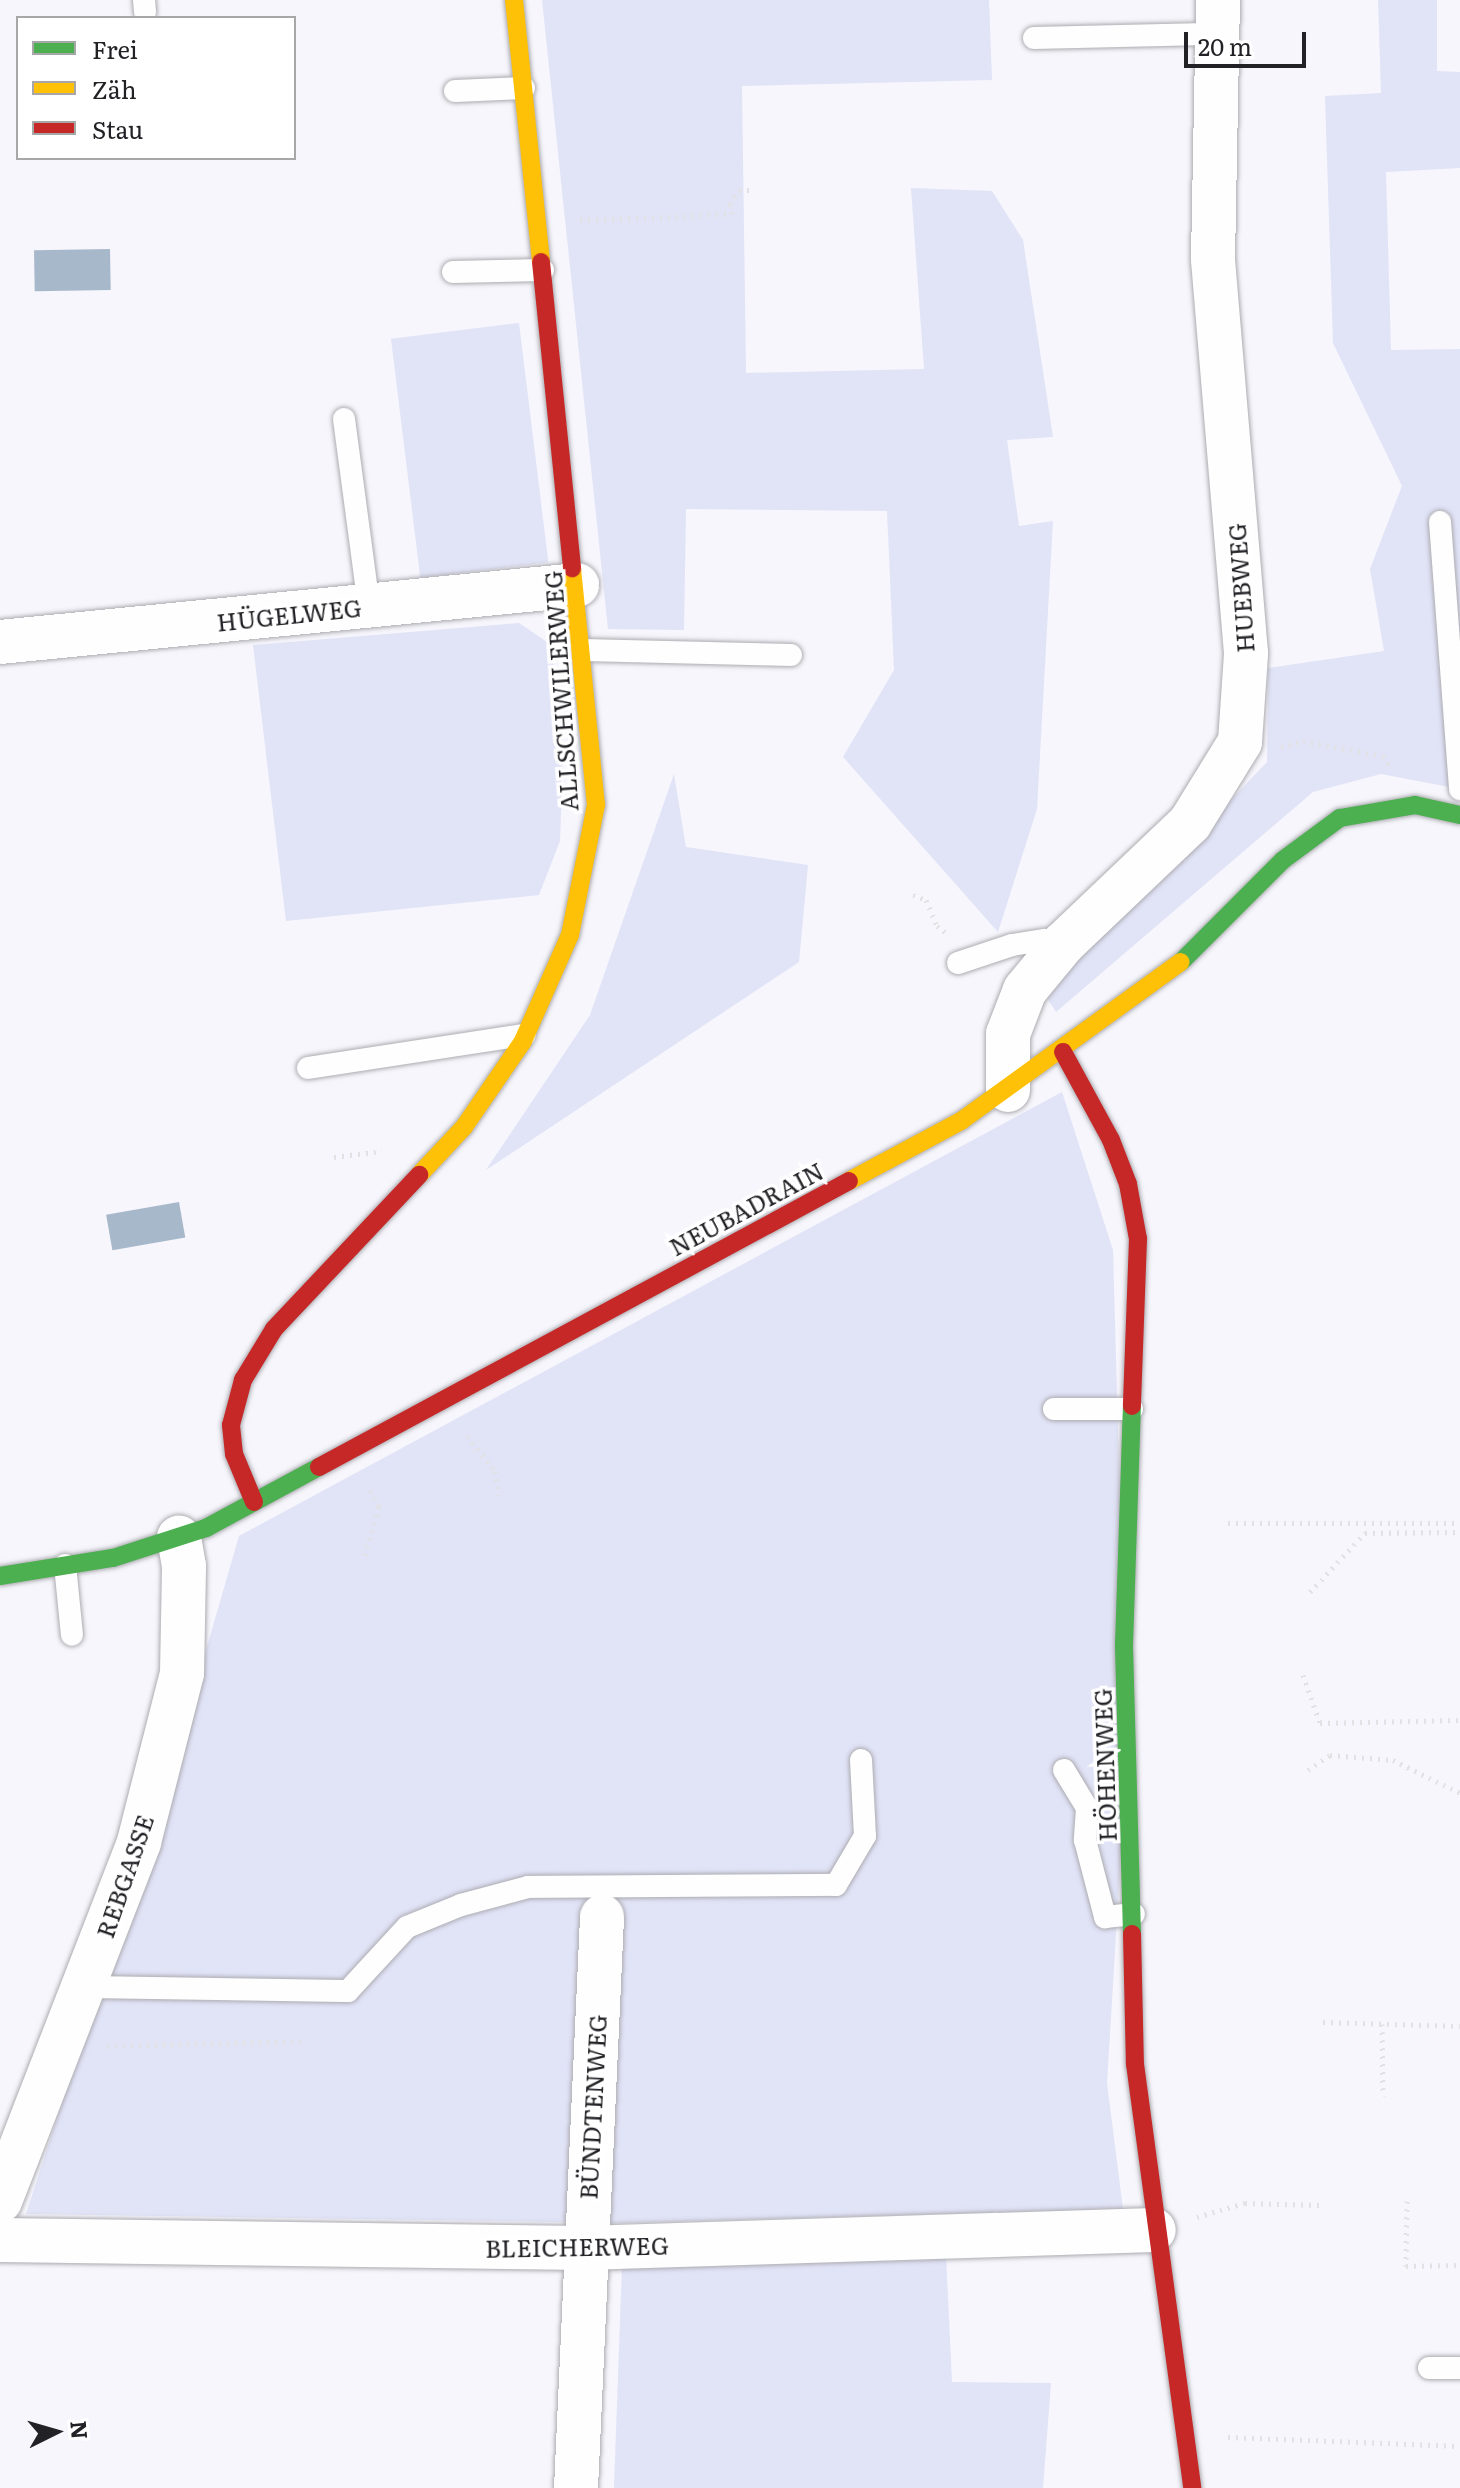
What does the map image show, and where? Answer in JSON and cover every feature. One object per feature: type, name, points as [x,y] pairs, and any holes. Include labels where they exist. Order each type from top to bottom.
[{"type":"street","name":"ALLSCHWILERWEG","points":[[254,1502],[234,1454],[231,1425],[243,1380],[274,1329],[464,1127],[526,1035],[570,935],[596,805],[577,585],[514,0]]},
{"type":"street","name":"HUEBWEG","points":[[1008,1090],[1008,1034],[1025,990],[1063,944],[1190,823],[1240,742],[1246,653],[1213,259],[1218,17]]},
{"type":"street","name":"HÜGELWEG","points":[[0,642],[577,585]]},
{"type":"street","name":"NEUBADRAIN","points":[[0,1576],[113,1558],[206,1528],[961,1121],[1063,1052],[1177,966],[1283,860],[1340,818],[1415,805],[1460,815]]},
{"type":"street","name":"HÖHENWEG","points":[[1063,1052],[1111,1140],[1128,1184],[1138,1239],[1124,1645],[1134,1914],[1135,2064],[1154,2230],[1187,2435],[1192,2488]]},
{"type":"street","name":"REBGASSE","points":[[0,2201],[139,1842],[182,1673],[184,1566],[179,1537]]},
{"type":"street","name":"BÜNDTENWEG","points":[[576,2488],[584,2248],[602,1917]]},
{"type":"street","name":"BLEICHERWEG","points":[[0,2240],[584,2248],[1154,2230]]},
{"type":"lane","points":[[1034,38],[1218,17]]},
{"type":"lane","points":[[455,91],[524,88]]},
{"type":"lane","points":[[453,272],[543,270]]},
{"type":"lane","points":[[344,419],[369,606]]},
{"type":"lane","points":[[1440,522],[1460,789]]},
{"type":"lane","points":[[583,650],[791,655]]},
{"type":"lane","points":[[958,963],[1012,945],[1045,940],[1063,944]]},
{"type":"lane","points":[[308,1068],[526,1035]]},
{"type":"lane","points":[[1054,1409],[1132,1409]]},
{"type":"lane","points":[[65,1565],[72,1635]]},
{"type":"lane","points":[[84,1987],[348,1991],[407,1927],[461,1905],[528,1887],[836,1885],[865,1836],[861,1760]]},
{"type":"lane","points":[[1064,1770],[1087,1808],[1085,1840],[1105,1917],[1134,1914]]},
{"type":"lane","points":[[1429,2368],[1460,2368]]},
{"type":"path","points":[[538,222],[732,214],[730,204],[739,190],[750,190]]},
{"type":"path","points":[[1277,747],[1303,741],[1383,756]]},
{"type":"path","points":[[913,895],[926,900],[941,932],[972,930],[958,963]]},
{"type":"path","points":[[439,1401],[495,1471],[499,1496]]},
{"type":"path","points":[[350,1452],[379,1506],[365,1555]]},
{"type":"path","points":[[1228,1523],[1460,1523]]},
{"type":"path","points":[[1310,1592],[1365,1533],[1460,1532]]},
{"type":"path","points":[[1303,1675],[1320,1723],[1460,1720]]},
{"type":"path","points":[[1308,1770],[1330,1755],[1393,1760],[1460,1793]]},
{"type":"path","points":[[1323,2022],[1460,2026]]},
{"type":"path","points":[[1382,2024],[1383,2096]]},
{"type":"path","points":[[62,2047],[305,2041]]},
{"type":"path","points":[[1407,2201],[1406,2266],[1460,2265]]},
{"type":"path","points":[[1154,2230],[1245,2203],[1321,2205]]},
{"type":"path","points":[[1187,2435],[1460,2446]]},
{"type":"shaded area","points":[[542,0],[989,0],[992,80],[742,86],[746,373],[924,369],[911,188],[992,191],[1023,240],[1053,437],[1007,440],[1019,526],[1053,521],[1037,809],[998,932],[843,757],[894,670],[887,511],[686,509],[684,630],[608,629]]},
{"type":"shaded area","points":[[1378,0],[1437,0],[1437,71],[1460,72],[1460,168],[1386,172],[1391,350],[1460,349],[1460,789],[1381,774],[1313,792],[1056,1012],[1045,995],[1267,762],[1268,668],[1384,651],[1370,569],[1402,486],[1333,343],[1325,96],[1381,93]]},
{"type":"shaded area","points":[[110,249],[111,290],[35,291],[34,250]]},
{"type":"shaded area","points":[[519,323],[548,562],[420,578],[391,339]]},
{"type":"shaded area","points":[[519,623],[553,646],[563,754],[560,841],[539,895],[286,921],[253,645]]},
{"type":"shaded area","points":[[674,774],[686,847],[808,865],[799,962],[486,1170],[590,1015]]},
{"type":"shaded area","points":[[1062,1092],[1113,1250],[1127,1753],[1107,2083],[1123,2209],[619,2223],[26,2214],[182,1733],[239,1536]]},
{"type":"shaded area","points":[[179,1202],[185,1237],[112,1250],[106,1215]]},
{"type":"shaded area","points":[[946,2255],[952,2382],[1051,2383],[1043,2488],[614,2488],[622,2264]]},
{"type":"traffic: fast","points":[[1181,962],[1283,860],[1340,818],[1415,805],[1460,815]]},
{"type":"traffic: fast","points":[[1132,1406],[1124,1645],[1132,1934]]},
{"type":"traffic: fast","points":[[0,1576],[113,1558],[206,1528],[319,1467]]},
{"type":"traffic: slow","points":[[514,0],[541,262]]},
{"type":"traffic: slow","points":[[419,1175],[464,1127],[523,1041],[570,935],[596,805],[572,568]]},
{"type":"traffic: slow","points":[[849,1181],[961,1121],[1181,962]]},
{"type":"traffic: jam","points":[[541,262],[572,568]]},
{"type":"traffic: jam","points":[[1063,1052],[1111,1140],[1128,1184],[1138,1239],[1132,1406]]},
{"type":"traffic: jam","points":[[254,1502],[234,1454],[231,1425],[243,1380],[274,1329],[419,1175]]},
{"type":"traffic: jam","points":[[319,1467],[849,1181]]},
{"type":"traffic: jam","points":[[1132,1934],[1135,2064],[1192,2488]]}]
